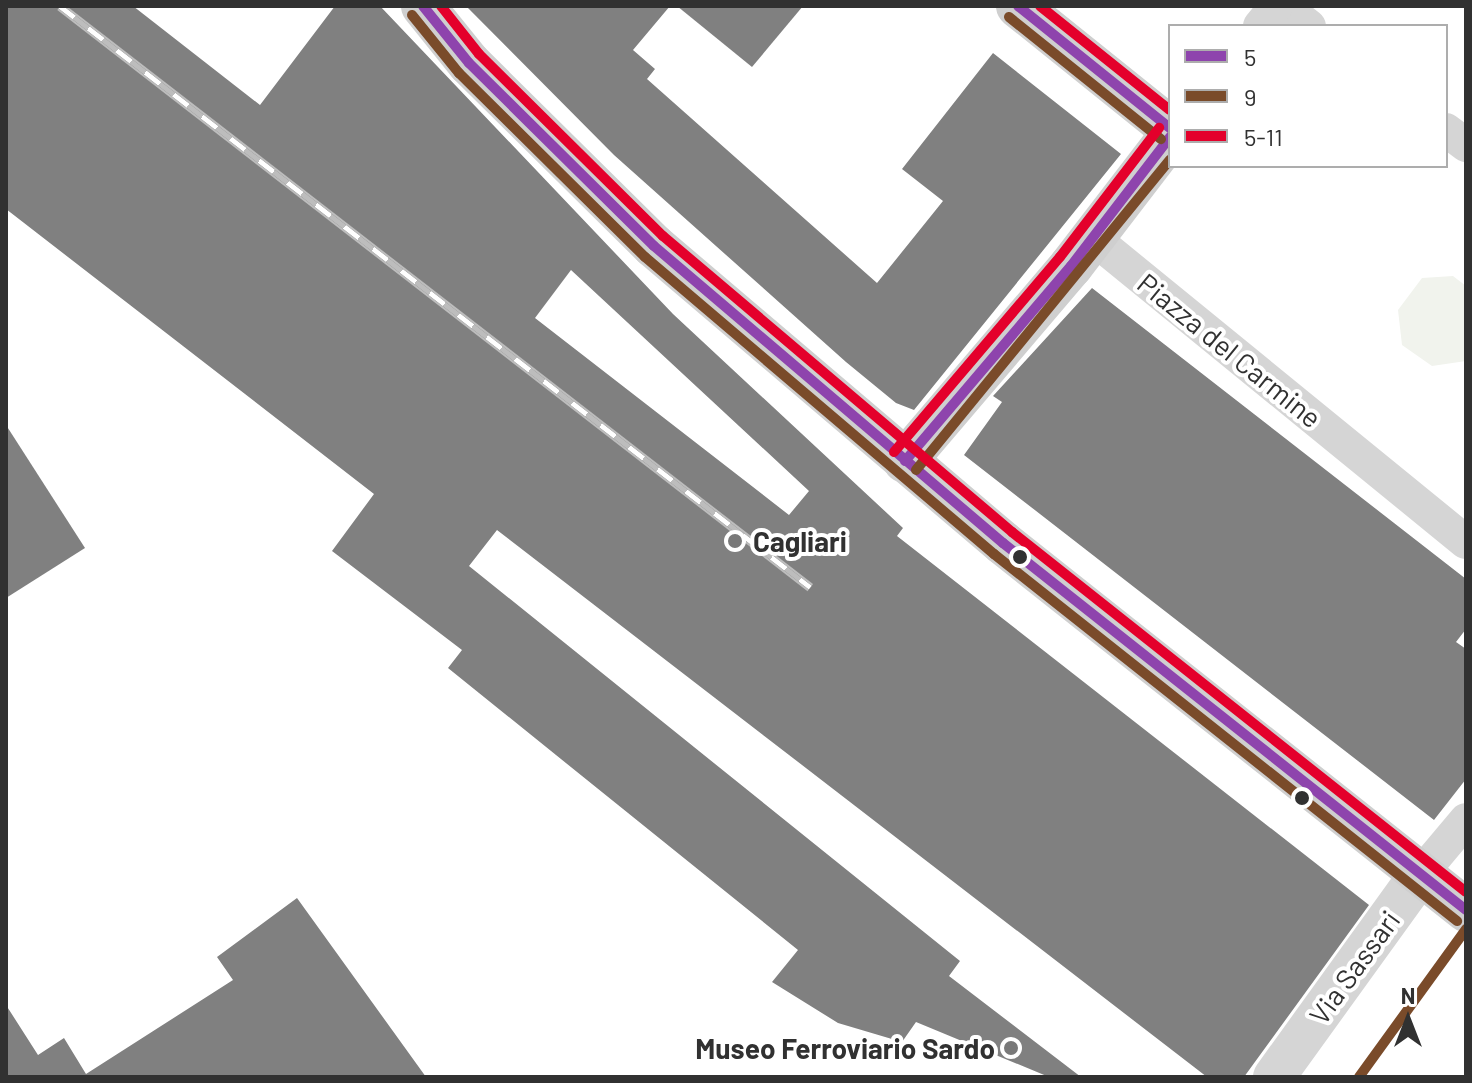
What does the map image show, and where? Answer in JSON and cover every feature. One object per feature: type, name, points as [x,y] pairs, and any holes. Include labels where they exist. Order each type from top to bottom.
[{"type":"main road","points":[[423,6],[469,63],[654,246],[905,461],[1419,876],[1466,910]]},
{"type":"main road","points":[[1018,6],[1168,126]]},
{"type":"main road","points":[[905,461],[1093,238],[1168,140]]},
{"type":"street","points":[[1262,24],[1276,6]]},
{"type":"street","points":[[1283,6],[1306,24]]},
{"type":"street","points":[[1448,132],[1466,145]]},
{"type":"street","name":"Piazza del Carmine","points":[[1093,238],[1466,542]]},
{"type":"street","name":"Via Sassari","points":[[1274,1077],[1419,876],[1466,820]]},
{"type":"shaded area","points":[[1453,276],[1466,286],[1466,361],[1432,366],[1402,345],[1398,310],[1422,278]]},
{"type":"building","points":[[6,6],[133,6],[260,105],[335,6],[380,6],[673,314],[903,528],[897,536],[1369,905],[1244,1077],[1207,1077],[497,530],[469,566],[960,961],[949,976],[1081,1077],[1049,1077],[916,1022],[902,1042],[838,1023],[772,982],[798,950],[448,668],[462,650],[332,551],[374,494],[6,209]],"holes":[[[571,270],[809,491],[789,515],[535,318]]]},
{"type":"building","points":[[466,6],[670,6],[633,50],[655,69],[647,79],[877,283],[943,201],[902,169],[993,53],[1121,154],[914,410],[896,403],[846,362],[614,155]]},
{"type":"building","points":[[677,6],[803,6],[752,67]]},
{"type":"building","points":[[1092,288],[1466,579],[1466,629],[1456,642],[1466,649],[1466,779],[1434,820],[964,455],[1002,402],[993,396]]},
{"type":"building","points":[[6,425],[85,548],[6,598]]},
{"type":"building","points":[[297,898],[426,1077],[6,1077],[6,1005],[38,1055],[64,1038],[86,1074],[233,980],[217,957]]},
{"type":"railway","points":[[60,6],[810,587]]},
{"type":"transit line","name":"5","points":[[423,6],[469,63],[654,246],[1003,543],[1466,910]]},
{"type":"transit line","name":"5-11","points":[[441,6],[479,54],[663,236],[1012,532],[1466,892]]},
{"type":"transit line","name":"5","points":[[1018,6],[1168,126]]},
{"type":"transit line","name":"5-11","points":[[1040,6],[1168,108]]},
{"type":"transit line","name":"9","points":[[412,15],[459,73],[645,257],[994,554],[1457,921]]},
{"type":"transit line","name":"9","points":[[1009,17],[1161,139]]},
{"type":"transit line","name":"5-11","points":[[894,452],[1060,257],[1159,128]]},
{"type":"transit line","name":"5","points":[[905,461],[1071,266],[1168,140]]},
{"type":"transit line","name":"9","points":[[916,470],[1168,162]]},
{"type":"transit line","name":"9","points":[[1359,1077],[1466,929]]},
{"type":"place","name":"Cagliari","points":[[735,541]]},
{"type":"place","name":"Museo Ferroviario Sardo","points":[[1011,1048]]}]
